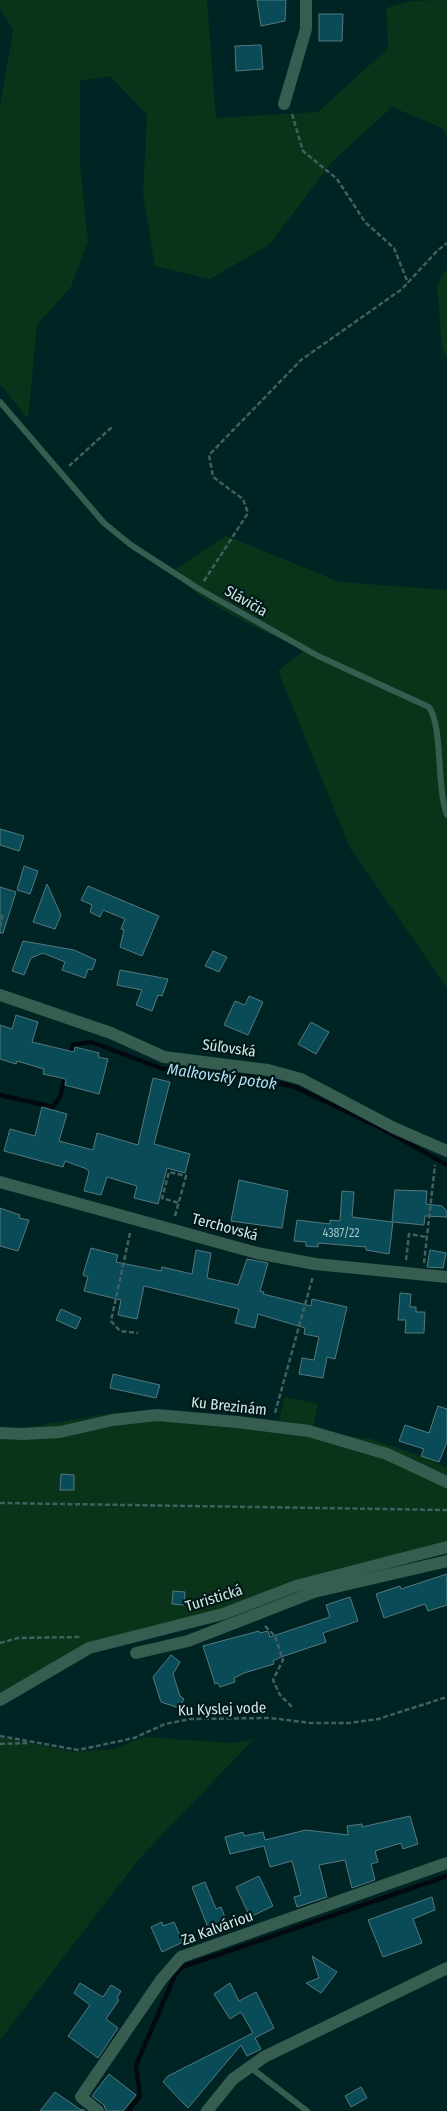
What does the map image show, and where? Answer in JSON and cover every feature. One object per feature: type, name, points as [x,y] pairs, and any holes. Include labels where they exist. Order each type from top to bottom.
[{"type":"street","points":[[284,104],[306,29],[306,0]]},
{"type":"street","name":"Súľovská","points":[[0,995],[111,1033],[164,1057],[268,1070],[301,1079],[394,1128],[447,1151]]},
{"type":"street","name":"Terchovská","points":[[0,1182],[257,1253],[316,1264],[447,1277]]},
{"type":"street","name":"Ku Brezinám","points":[[0,1433],[60,1432],[113,1420],[158,1415],[271,1426],[309,1431],[387,1454],[447,1482]]},
{"type":"street","name":"Turistická","points":[[0,1700],[89,1648],[223,1614],[296,1586],[447,1547]]},
{"type":"street","name":"Turistická","points":[[136,1653],[188,1642],[314,1592],[447,1561]]},
{"type":"street","name":"Za Kalváriou","points":[[98,2110],[81,2097],[161,1980],[181,1957],[447,1863]]},
{"type":"street","points":[[207,2111],[233,2079],[264,2057],[447,1968]]},
{"type":"lane","name":"Slávičia","points":[[0,402],[60,473],[114,532],[199,589],[318,656],[429,707],[436,724],[439,780],[442,801],[447,815]]},
{"type":"lane","points":[[250,2066],[307,2111]]},
{"type":"path","points":[[284,104],[294,116],[303,151],[337,179],[364,222],[394,248],[408,283]]},
{"type":"path","points":[[199,589],[248,513],[244,499],[213,478],[208,456],[301,360],[402,289],[437,250],[447,243]]},
{"type":"path","points":[[60,473],[112,427]]},
{"type":"path","points":[[0,927],[3,913]]},
{"type":"path","points":[[423,1274],[435,1165]]},
{"type":"path","points":[[172,1230],[179,1203],[186,1176],[169,1172],[162,1198],[179,1203]]},
{"type":"path","points":[[133,1219],[111,1321],[120,1331],[138,1333]]},
{"type":"path","points":[[406,1266],[409,1234],[427,1237]]},
{"type":"path","points":[[271,1426],[303,1317],[316,1264]]},
{"type":"path","points":[[0,1503],[447,1510]]},
{"type":"path","points":[[262,1612],[266,1628],[275,1636],[283,1660],[273,1680],[280,1695],[293,1708]]},
{"type":"path","points":[[0,1643],[18,1638],[88,1637],[108,1642]]},
{"type":"path","name":"Ku Kyslej vode","points":[[0,1736],[78,1750],[134,1738],[165,1724],[190,1718],[270,1718],[311,1723],[349,1722],[378,1719],[447,1697]]},
{"type":"path","points":[[0,1744],[34,1742]]},
{"type":"green space","points":[[0,0],[207,0],[216,118],[318,112],[388,48],[386,8],[411,1],[444,0],[447,1],[447,136],[442,128],[392,107],[333,161],[269,245],[210,279],[155,266],[143,194],[147,115],[110,76],[80,81],[80,165],[88,241],[71,287],[37,325],[28,419],[0,384],[0,106],[13,30],[0,8]]},
{"type":"green space","points":[[447,269],[447,358],[442,347],[437,284]]},
{"type":"green space","points":[[226,536],[340,582],[447,590],[447,988],[350,848],[278,671],[304,650],[217,607],[171,572]]},
{"type":"green space","points":[[284,1397],[318,1404],[313,1427],[279,1421]]},
{"type":"green space","points":[[112,1413],[211,1417],[371,1439],[426,1458],[447,1468],[447,1547],[89,1653],[0,1704],[0,1432]]},
{"type":"green space","points":[[0,1737],[73,1752],[114,1749],[145,1737],[231,1743],[254,1739],[139,1859],[0,2040]]},
{"type":"building","points":[[257,0],[286,0],[285,21],[261,26]]},
{"type":"building","points":[[319,14],[343,14],[342,41],[319,41]]},
{"type":"building","points":[[261,45],[263,69],[236,71],[235,46]]},
{"type":"building","points":[[0,829],[24,836],[19,851],[0,845]]},
{"type":"building","points":[[24,866],[38,871],[30,894],[17,890]]},
{"type":"building","points":[[47,884],[61,915],[55,929],[33,922]]},
{"type":"building","points":[[88,886],[159,916],[142,956],[120,947],[124,930],[121,929],[125,919],[103,910],[100,917],[90,912],[92,905],[81,900]]},
{"type":"building","points":[[0,887],[16,892],[3,933],[0,933]]},
{"type":"building","points":[[23,941],[74,950],[96,960],[92,970],[88,969],[85,978],[62,970],[65,962],[43,953],[31,958],[24,975],[12,971]]},
{"type":"building","points":[[213,951],[227,957],[219,972],[205,966]]},
{"type":"building","points":[[120,970],[168,979],[162,996],[158,995],[152,1011],[136,1005],[142,990],[117,985]]},
{"type":"building","points":[[249,996],[263,1002],[248,1035],[224,1025],[235,1001],[245,1005]]},
{"type":"building","points":[[16,1015],[38,1022],[32,1042],[74,1052],[75,1047],[99,1053],[98,1057],[108,1059],[99,1094],[65,1085],[66,1079],[43,1074],[44,1069],[17,1061],[16,1064],[0,1059],[0,1025],[12,1029]]},
{"type":"building","points":[[311,1022],[329,1032],[316,1054],[298,1044]]},
{"type":"building","points":[[153,1078],[170,1082],[154,1144],[190,1154],[185,1173],[167,1168],[158,1204],[134,1198],[137,1186],[107,1177],[101,1195],[84,1191],[89,1172],[87,1169],[65,1161],[63,1167],[4,1151],[10,1129],[35,1136],[42,1107],[67,1114],[59,1141],[93,1150],[97,1133],[138,1145]]},
{"type":"building","points":[[239,1180],[288,1191],[282,1228],[231,1221]]},
{"type":"building","points":[[395,1190],[427,1191],[426,1204],[442,1206],[447,1211],[447,1217],[425,1216],[424,1225],[393,1222],[389,1254],[366,1250],[366,1247],[318,1243],[318,1247],[306,1246],[306,1242],[294,1241],[297,1220],[330,1224],[330,1220],[340,1221],[342,1191],[354,1192],[352,1217],[392,1222]]},
{"type":"building","points":[[0,1208],[20,1215],[19,1218],[29,1220],[18,1251],[0,1246]]},
{"type":"building","points":[[91,1248],[118,1255],[116,1262],[161,1271],[162,1267],[192,1274],[196,1250],[211,1253],[207,1278],[238,1285],[247,1259],[268,1263],[260,1291],[264,1292],[263,1294],[311,1306],[312,1299],[347,1307],[335,1359],[327,1357],[323,1378],[299,1374],[302,1358],[314,1360],[319,1337],[304,1334],[305,1328],[258,1314],[255,1328],[235,1323],[239,1309],[144,1286],[137,1319],[118,1315],[121,1300],[84,1291],[88,1277],[83,1275]]},
{"type":"building","points":[[430,1250],[446,1253],[443,1268],[427,1267]]},
{"type":"building","points":[[400,1293],[411,1294],[410,1307],[416,1307],[416,1312],[425,1312],[424,1333],[405,1333],[406,1320],[398,1320]]},
{"type":"building","points":[[61,1309],[81,1318],[76,1329],[56,1320]]},
{"type":"building","points":[[113,1374],[160,1385],[156,1398],[110,1388]]},
{"type":"building","points":[[438,1406],[447,1409],[447,1442],[439,1462],[421,1456],[424,1449],[399,1441],[405,1425],[429,1433]]},
{"type":"building","points":[[61,1474],[74,1475],[74,1490],[60,1490]]},
{"type":"building","points":[[447,1574],[447,1605],[428,1611],[425,1604],[384,1618],[376,1594],[400,1586],[401,1589]]},
{"type":"building","points":[[173,1591],[185,1592],[184,1605],[172,1604]]},
{"type":"building","points":[[350,1597],[358,1621],[323,1633],[326,1642],[281,1657],[273,1661],[274,1664],[244,1673],[234,1678],[235,1682],[220,1687],[218,1683],[215,1684],[203,1646],[259,1631],[260,1633],[268,1631],[270,1637],[330,1617],[326,1605]]},
{"type":"building","points":[[171,1655],[180,1662],[173,1674],[180,1696],[184,1699],[179,1708],[161,1702],[153,1677]]},
{"type":"building","points":[[410,1816],[418,1844],[403,1849],[401,1843],[375,1851],[378,1862],[371,1864],[375,1880],[352,1888],[345,1860],[319,1865],[327,1897],[297,1907],[294,1897],[301,1895],[292,1861],[270,1867],[264,1846],[230,1854],[225,1837],[243,1832],[244,1836],[263,1832],[265,1840],[306,1830],[348,1835],[347,1826],[362,1824],[362,1827]]},
{"type":"building","points":[[259,1876],[273,1906],[250,1917],[236,1887]]},
{"type":"building","points":[[205,1882],[216,1909],[221,1907],[229,1928],[211,1935],[192,1887]]},
{"type":"building","points":[[432,1897],[435,1910],[413,1919],[422,1943],[383,1957],[368,1920]]},
{"type":"building","points":[[162,1922],[163,1926],[174,1922],[183,1942],[162,1952],[151,1927]]},
{"type":"building","points":[[312,1956],[337,1972],[321,1993],[306,1983],[319,1978]]},
{"type":"building","points":[[80,1983],[103,1997],[111,1985],[121,1991],[117,1998],[119,2000],[106,2019],[118,2028],[98,2058],[68,2036],[90,2005],[74,1993]]},
{"type":"building","points":[[230,1983],[239,2001],[256,1992],[274,2028],[255,2038],[261,2049],[247,2056],[241,2045],[188,2108],[163,2082],[168,2076],[253,2033],[241,2012],[230,2019],[214,1994]]},
{"type":"building","points":[[109,2074],[136,2095],[123,2111],[106,2111],[104,2105],[92,2096]]},
{"type":"building","points":[[361,2087],[367,2098],[351,2107],[345,2096]]},
{"type":"building","points":[[55,2092],[81,2110],[85,2111],[40,2111]]},
{"type":"waterway","name":"Malkovský potok","points":[[70,1055],[73,1045],[91,1042],[163,1069],[251,1077],[295,1087],[383,1129],[447,1165]]},
{"type":"waterway","name":"Malkovský potok","points":[[0,1095],[53,1107],[60,1097],[66,1073]]},
{"type":"waterway","points":[[128,2111],[140,2096],[136,2065],[175,1975],[182,1967],[447,1876]]}]
